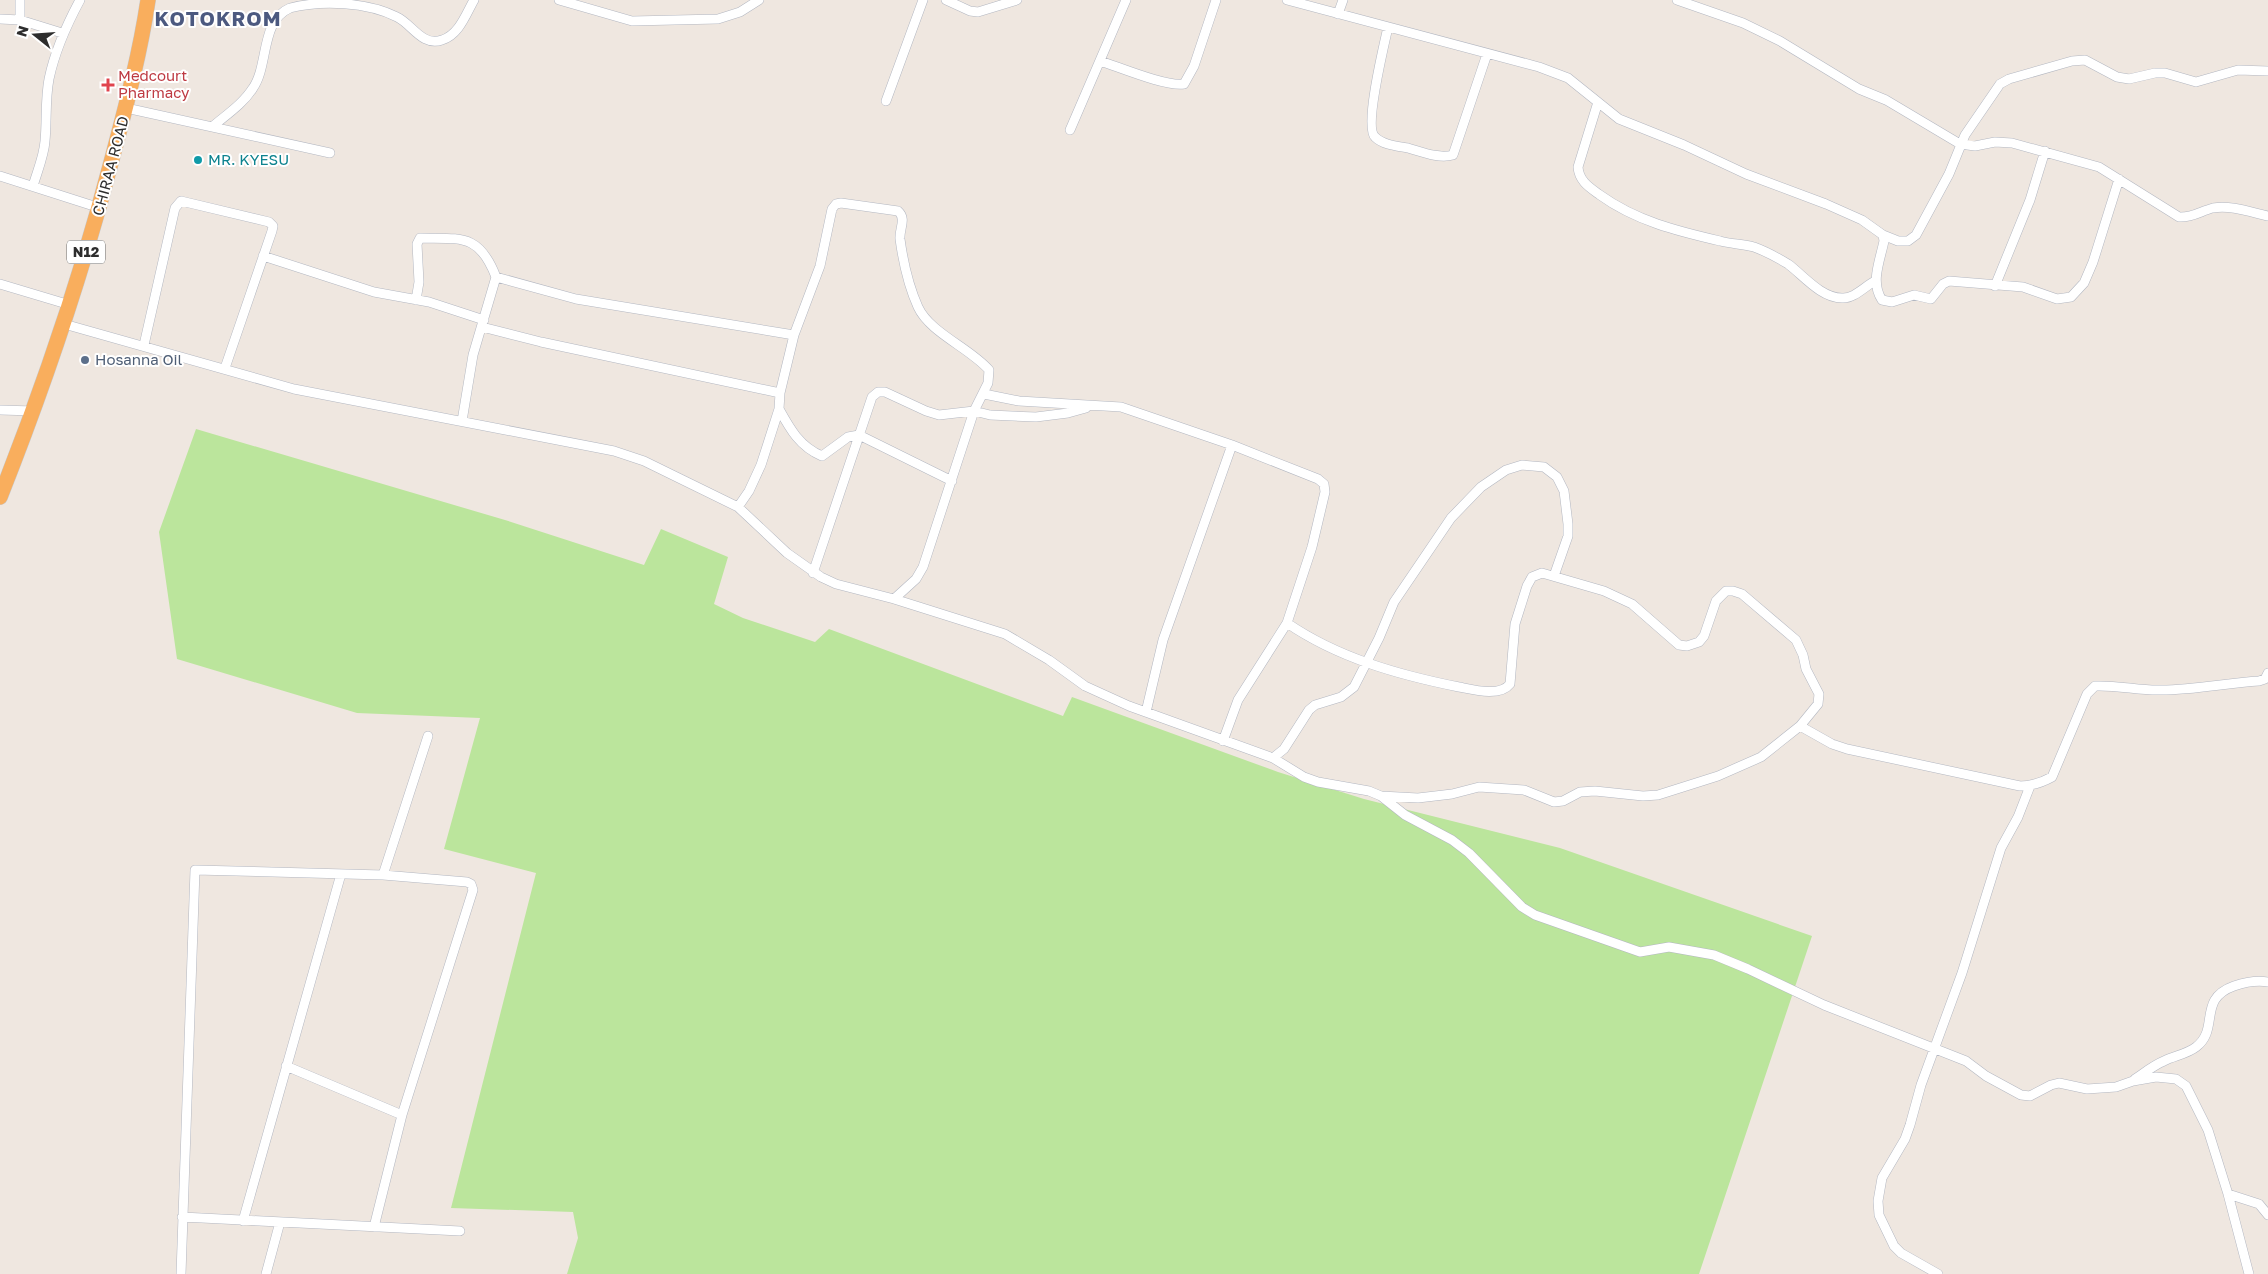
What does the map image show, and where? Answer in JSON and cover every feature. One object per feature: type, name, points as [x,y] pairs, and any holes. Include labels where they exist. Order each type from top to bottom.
[{"type":"highway","name":"CHIRAA ROAD","points":[[0,497],[34,411],[64,324],[100,208],[126,108],[148,0]]},
{"type":"street","points":[[20,0],[20,20]]},
{"type":"street","points":[[33,186],[45,142],[45,119],[49,81],[62,33],[80,0]]},
{"type":"street","points":[[212,127],[245,100],[255,86],[272,24],[280,14],[288,9],[304,3],[353,2],[370,6],[399,18],[426,40],[441,41],[455,32],[474,0]]},
{"type":"street","points":[[559,0],[632,21],[718,19],[740,12],[759,0]]},
{"type":"street","points":[[886,101],[923,0]]},
{"type":"street","points":[[946,0],[970,11],[978,12],[1017,0]]},
{"type":"street","points":[[1070,130],[1126,0]]},
{"type":"street","points":[[1100,61],[1151,78],[1178,85],[1184,84],[1194,66],[1216,0]]},
{"type":"street","points":[[1287,0],[1539,68],[1568,78],[1619,119],[1684,144],[1746,174],[1826,204],[1862,220],[1883,235],[1908,241],[1916,235],[1949,174],[1960,144],[2000,84],[2009,79],[2072,61],[2085,60],[2117,78],[2130,79],[2155,73],[2165,73],[2196,82],[2238,70],[2268,71]]},
{"type":"street","points":[[1338,14],[1343,0]]},
{"type":"street","points":[[1677,0],[1744,23],[1960,144],[1974,146],[1995,142],[2012,143],[2098,167],[2179,217],[2189,218],[2212,209],[2224,207],[2268,216]]},
{"type":"street","points":[[0,19],[20,20],[62,33]]},
{"type":"street","points":[[1388,27],[1374,97],[1370,129],[1374,137],[1385,143],[1441,156],[1453,155],[1487,54]]},
{"type":"street","points":[[1598,102],[1578,166],[1578,175],[1586,184],[1616,207],[1642,220],[1722,242],[1754,247],[1786,263],[1820,290],[1842,299],[1854,295],[1864,286],[1875,281]]},
{"type":"street","points":[[126,108],[330,153]]},
{"type":"street","points":[[1995,286],[2033,192],[2045,151]]},
{"type":"street","points":[[0,183],[5,178],[100,208]]},
{"type":"street","points":[[1883,235],[1884,241],[1875,281],[1877,292],[1882,300],[1892,302],[1914,295],[1931,299],[1943,284],[1949,282],[2023,287],[2057,299],[2071,296],[2084,283],[2093,262],[2119,179]]},
{"type":"street","points":[[144,346],[175,208],[179,202],[269,222],[273,226],[272,231],[225,368]]},
{"type":"street","points":[[738,507],[749,491],[761,465],[779,409],[780,393],[794,335],[820,266],[832,209],[836,204],[898,211],[903,221],[900,238],[918,307],[927,320],[980,360],[989,370],[988,384],[974,411],[923,567],[916,579],[894,599]]},
{"type":"street","points":[[416,300],[419,282],[417,244],[420,238],[464,239],[479,247],[492,265],[496,277],[473,355],[462,422]]},
{"type":"street","points":[[263,256],[374,292],[416,300],[541,342],[780,393]]},
{"type":"street","points":[[496,277],[576,299],[794,335]]},
{"type":"street","points":[[0,284],[70,304]]},
{"type":"street","points":[[64,324],[294,389],[614,451],[644,461],[738,507],[788,554],[813,573],[836,584],[894,599],[1005,634],[1049,660],[1085,686],[1146,712],[1273,758],[1304,777],[1318,782],[1369,791],[1381,796],[1405,816],[1452,840],[1470,853],[1522,907],[1534,915],[1640,952],[1669,947],[1714,955],[1748,968],[1831,1008],[1966,1061],[1986,1076],[2021,1095],[2030,1096],[2050,1085],[2059,1083],[2087,1089],[2116,1087],[2132,1081],[2162,1061],[2195,1048],[2203,1040],[2212,1006],[2216,996],[2223,990],[2256,980],[2268,982]]},
{"type":"street","points":[[813,573],[872,397],[878,392],[885,392],[926,412],[939,415],[974,411],[990,415],[1036,417],[1068,413],[1093,405]]},
{"type":"street","points":[[984,394],[1019,401],[1121,407],[1232,445],[1318,479],[1324,484],[1325,492],[1312,546],[1287,623],[1270,646],[1238,700],[1223,741]]},
{"type":"street","points":[[779,409],[796,438],[815,453],[822,456],[848,437],[860,435],[952,481]]},
{"type":"street","points":[[0,410],[34,411]]},
{"type":"street","points":[[1146,712],[1163,640],[1232,445]]},
{"type":"street","points":[[1273,758],[1284,749],[1309,710],[1315,705],[1341,697],[1354,687],[1379,638],[1394,602],[1451,518],[1481,488],[1506,470],[1522,465],[1544,467],[1557,477],[1564,491],[1568,536],[1554,576]]},
{"type":"street","points":[[1287,623],[1319,642],[1366,662],[1406,676],[1471,689],[1498,691],[1506,690],[1510,684],[1515,624],[1527,586],[1532,577],[1542,573],[1604,591],[1632,604],[1679,645],[1687,646],[1699,642],[1704,636],[1708,629],[1716,601],[1720,596],[1726,591],[1734,591],[1742,594],[1796,640],[1803,655],[1806,669],[1819,694],[1818,704],[1800,726],[1761,758],[1718,776],[1658,795],[1643,796],[1588,791],[1580,792],[1563,801],[1554,802],[1524,790],[1479,787],[1418,798],[1381,796]]},
{"type":"street","points":[[1800,726],[1832,744],[1847,749],[1982,776],[2020,786],[2030,786],[2052,777],[2087,694],[2095,686],[2156,690],[2186,689],[2214,684],[2259,682],[2265,679],[2268,673]]},
{"type":"street","points":[[383,875],[428,736]]},
{"type":"street","points":[[1938,1274],[1901,1253],[1894,1246],[1879,1215],[1878,1201],[1882,1178],[1907,1132],[1934,1048],[1962,973],[2001,848],[2018,817],[2030,786]]},
{"type":"street","points":[[181,1274],[195,870],[383,875],[467,882],[471,884],[473,890],[402,1115],[374,1227]]},
{"type":"street","points":[[243,1221],[341,874]]},
{"type":"street","points":[[286,1066],[402,1115]]},
{"type":"street","points":[[2132,1081],[2166,1077],[2176,1079],[2186,1086],[2208,1130],[2228,1194],[2249,1274]]},
{"type":"street","points":[[2228,1194],[2259,1204],[2268,1215]]},
{"type":"street","points":[[182,1217],[460,1231]]},
{"type":"street","points":[[266,1274],[280,1222]]},
{"type":"green space","points":[[196,429],[505,520],[644,565],[661,529],[728,557],[714,604],[743,618],[815,642],[829,629],[1063,716],[1072,697],[1278,772],[1364,799],[1560,848],[1812,936],[1699,1274],[567,1274],[578,1238],[573,1212],[451,1208],[536,873],[444,849],[480,718],[357,713],[177,659],[159,532]]},
{"type":"place","name":"Medcourt Pharmacy","points":[[108,85]]},
{"type":"place","name":"MR. KYESU","points":[[198,160]]},
{"type":"place","name":"Hosanna Oil","points":[[85,360]]},
{"type":"district","name":"KOTOKROM","points":[[218,19]]}]
